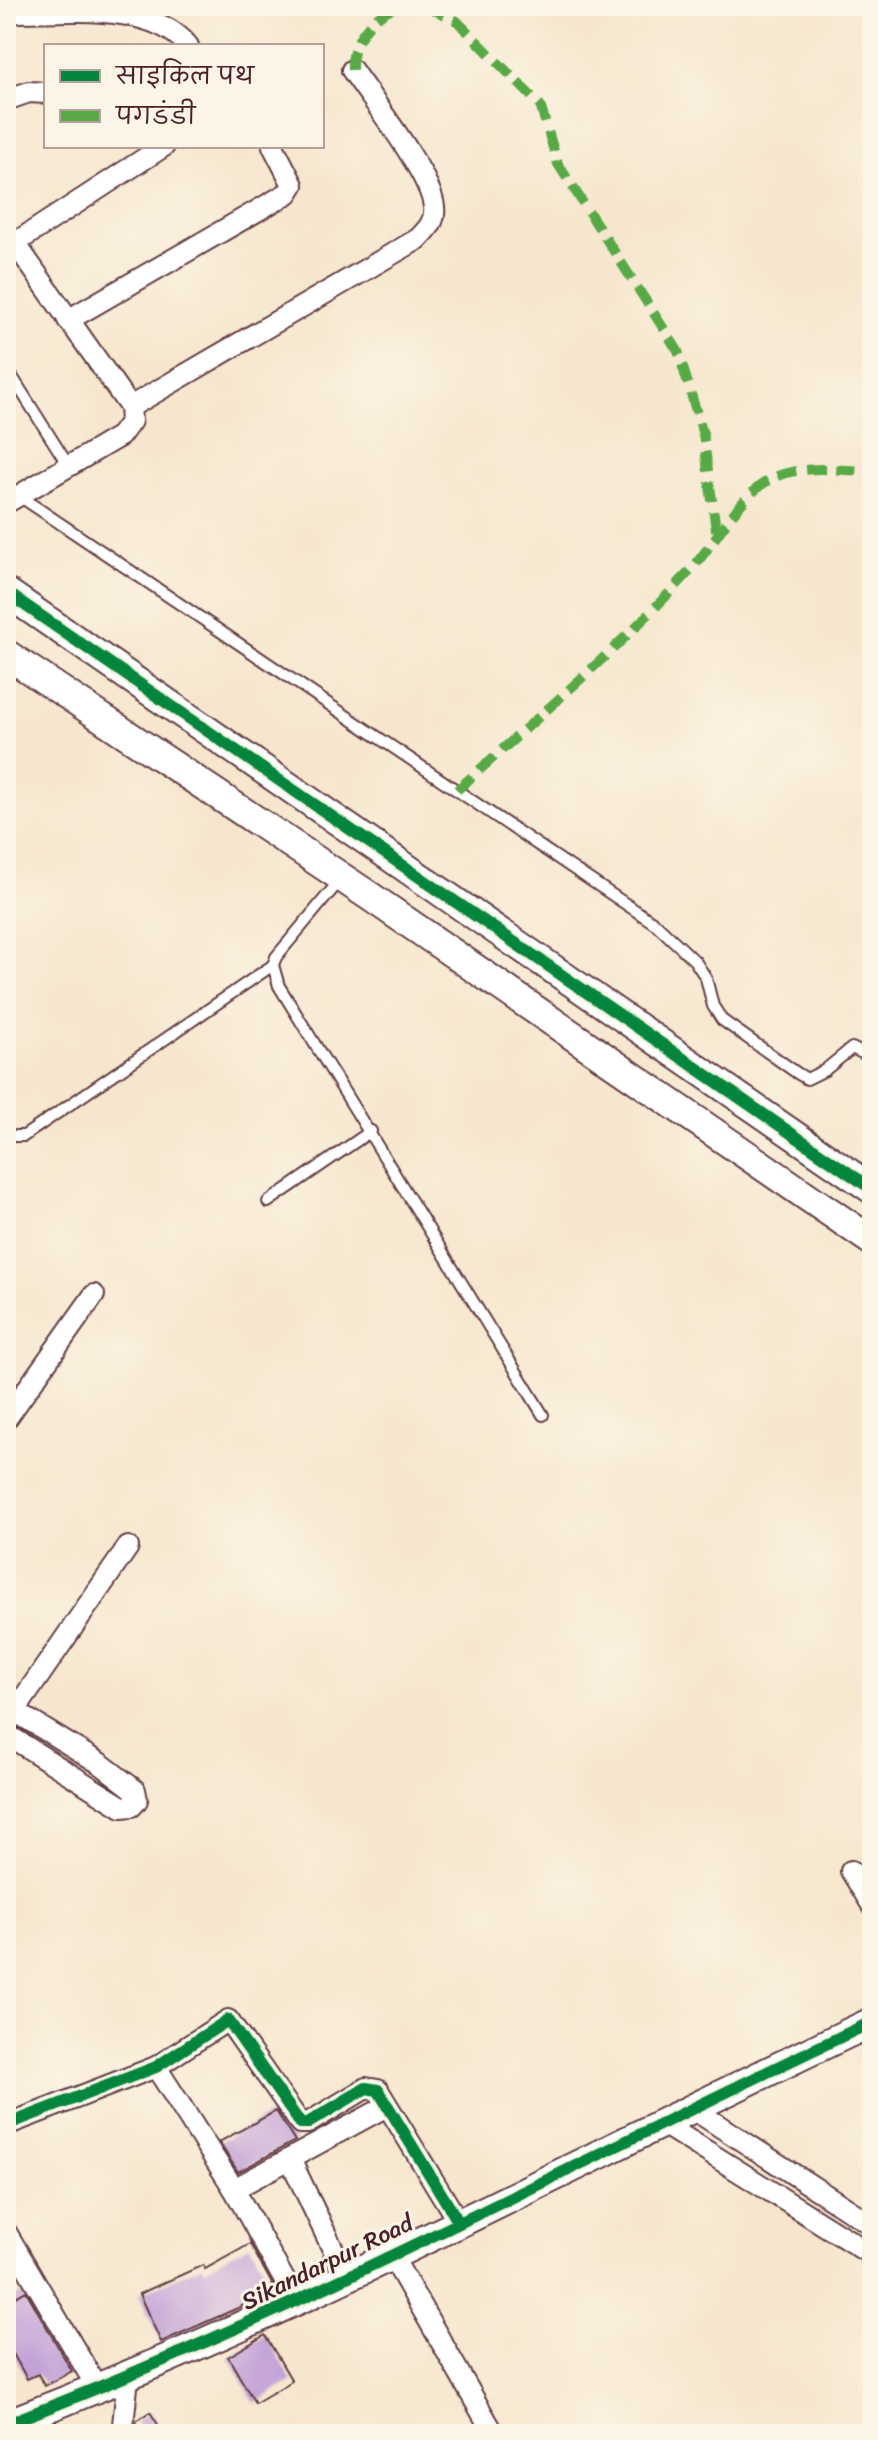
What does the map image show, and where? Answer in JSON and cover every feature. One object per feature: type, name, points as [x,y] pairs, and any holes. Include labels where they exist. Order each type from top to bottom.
[{"type":"street","points":[[6,12],[127,15],[162,22],[186,44]]},
{"type":"street","points":[[130,407],[418,239],[431,225],[435,208],[427,183],[352,70]]},
{"type":"street","points":[[6,100],[29,92],[44,93]]},
{"type":"street","points":[[10,495],[120,436],[131,421],[130,407],[10,241],[161,148]]},
{"type":"street","points":[[68,320],[288,193],[293,185],[291,177],[274,148]]},
{"type":"street","points":[[6,592],[872,1189]]},
{"type":"street","points":[[6,654],[342,877],[872,1241]]},
{"type":"street","points":[[6,1419],[94,1295]]},
{"type":"street","points":[[6,1734],[122,1807],[132,1806],[137,1800],[135,1790],[101,1764],[9,1714],[128,1547]]},
{"type":"street","points":[[851,1871],[872,1905]]},
{"type":"street","points":[[6,2125],[156,2067],[228,2020],[300,2123],[308,2123],[366,2088],[378,2090],[459,2223]]},
{"type":"street","name":"Sikandarpur Road","points":[[6,2424],[128,2378],[297,2303],[690,2107],[872,2022]]},
{"type":"street","points":[[156,2067],[234,2189],[297,2303]]},
{"type":"street","points":[[234,2189],[291,2161],[387,2106]]},
{"type":"street","points":[[690,2107],[872,2225]]},
{"type":"street","points":[[660,2122],[872,2255]]},
{"type":"street","points":[[291,2161],[347,2279]]},
{"type":"street","points":[[6,2232],[98,2389]]},
{"type":"street","points":[[392,2256],[494,2434]]},
{"type":"street","points":[[122,2434],[128,2378]]},
{"type":"lane","points":[[6,367],[68,465]]},
{"type":"lane","points":[[10,495],[657,925],[695,961],[706,978],[713,1006],[722,1020],[797,1073],[807,1079],[816,1076],[852,1048],[872,1058]]},
{"type":"lane","points":[[6,1136],[24,1136],[273,965],[276,957],[342,877]]},
{"type":"lane","points":[[273,965],[279,986],[543,1415]]},
{"type":"lane","points":[[268,1202],[371,1131]]},
{"type":"building","points":[[276,2111],[295,2141],[238,2172],[219,2142]]},
{"type":"building","points":[[250,2244],[276,2291],[161,2342],[139,2294],[203,2265],[205,2269]]},
{"type":"building","points":[[26,2291],[72,2371],[45,2386],[38,2374],[27,2379],[6,2341],[6,2302]]},
{"type":"building","points":[[265,2335],[292,2381],[255,2403],[228,2357]]},
{"type":"building","points":[[150,2412],[164,2434],[141,2434],[136,2421]]},
{"type":"marked path","points":[[352,70],[355,49],[364,30],[380,15],[398,6]]},
{"type":"marked path","points":[[427,6],[457,21],[540,105],[558,164],[678,351],[703,434],[717,537]]},
{"type":"marked path","points":[[457,790],[576,684],[662,601],[698,561],[739,506],[763,484],[798,471],[872,471]]},
{"type":"cycle path","points":[[6,592],[872,1189]]},
{"type":"cycle path","points":[[6,2125],[156,2067],[228,2020],[300,2123],[308,2123],[366,2088],[378,2090],[459,2223]]},
{"type":"cycle path","points":[[6,2424],[117,2380],[335,2283],[872,2022]]}]
